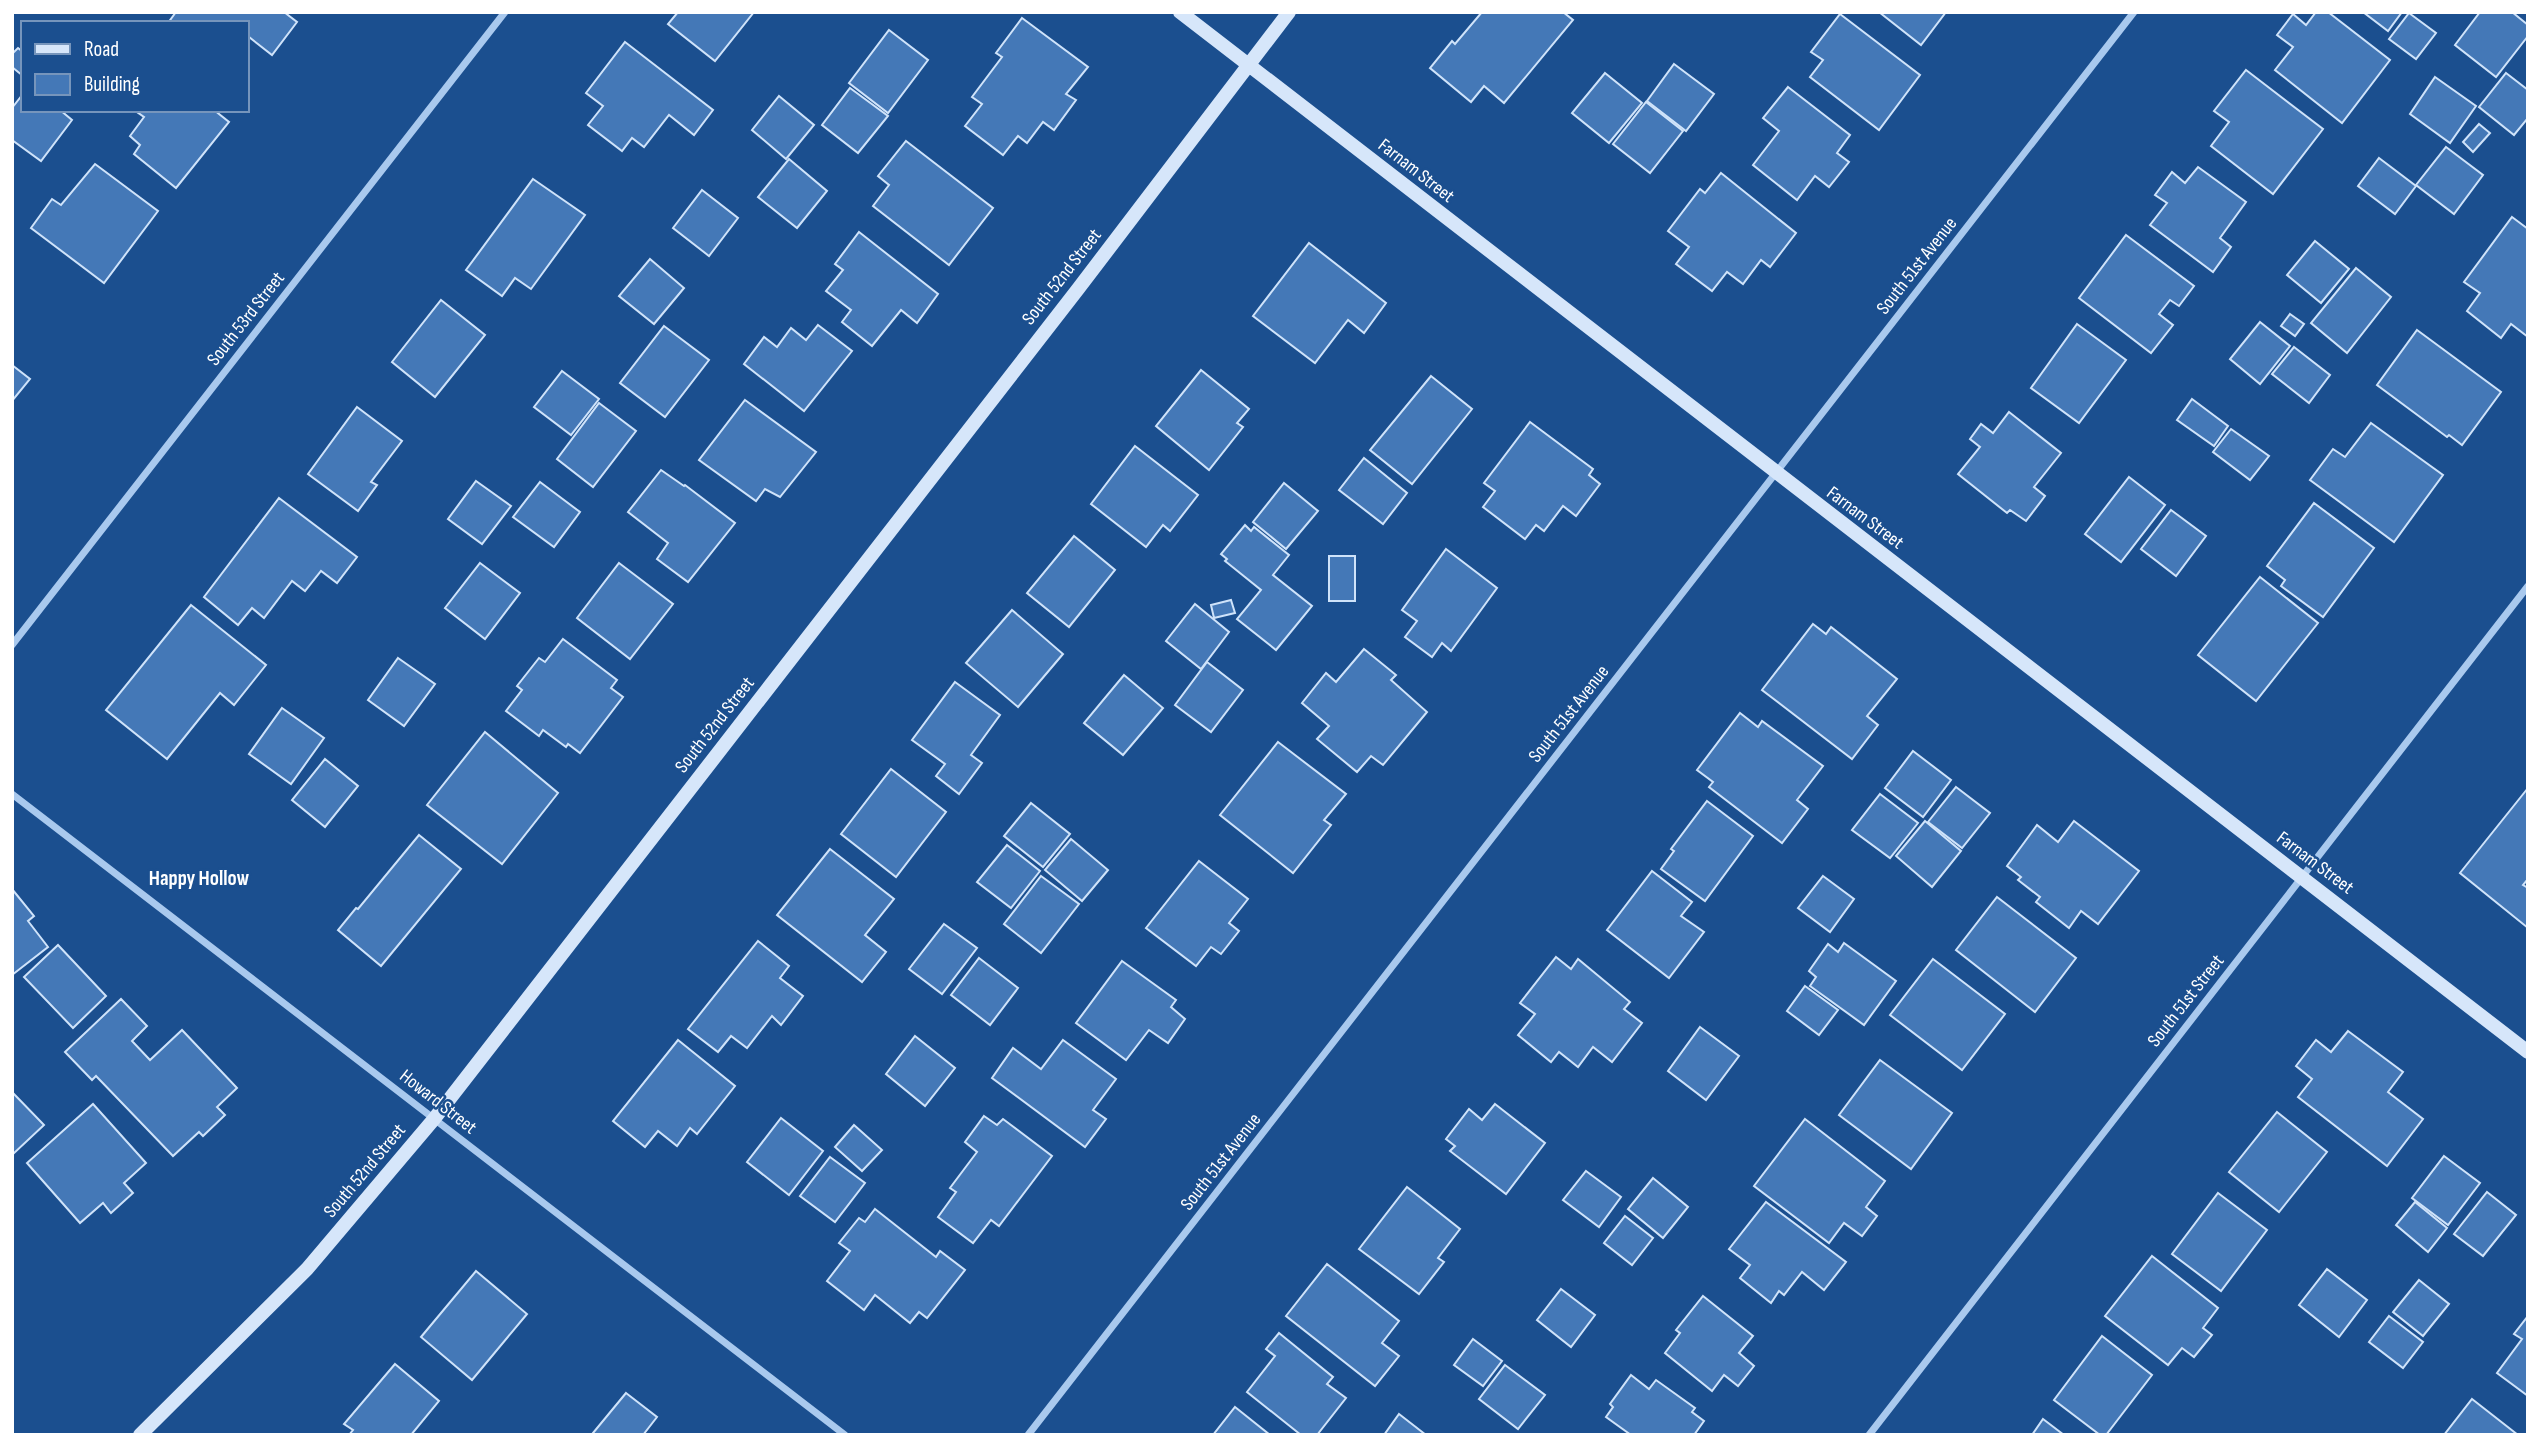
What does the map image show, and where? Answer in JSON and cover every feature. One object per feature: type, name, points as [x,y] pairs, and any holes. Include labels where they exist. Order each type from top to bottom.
[{"type":"street","name":"South 53rd Street","points":[[12,645],[505,12]]},
{"type":"street","name":"Farnam Street","points":[[1180,12],[2528,1052]]},
{"type":"street","name":"South 52nd Street","points":[[140,1435],[307,1269],[434,1119],[1289,12]]},
{"type":"street","name":"South 51st Avenue","points":[[1028,1435],[2134,12]]},
{"type":"street","name":"South 51st Street","points":[[1869,1435],[2528,586]]},
{"type":"street","name":"Howard Street","points":[[12,794],[845,1435]]},
{"type":"building","points":[[176,12],[284,12],[297,22],[272,55],[248,38],[248,21],[169,21]]},
{"type":"building","points":[[678,12],[754,12],[715,61],[668,24]]},
{"type":"building","points":[[1482,12],[1563,12],[1573,20],[1504,103],[1484,86],[1471,102],[1430,68],[1452,41],[1455,44]]},
{"type":"building","points":[[1879,12],[1946,12],[1921,45]]},
{"type":"building","points":[[2316,12],[2328,12],[2390,60],[2342,123],[2275,70],[2293,47],[2277,35],[2293,14],[2306,25]]},
{"type":"building","points":[[2363,12],[2402,12],[2388,31]]},
{"type":"building","points":[[2480,12],[2512,12],[2528,25],[2528,36],[2496,77],[2455,45]]},
{"type":"building","points":[[2409,13],[2436,33],[2416,59],[2389,39]]},
{"type":"building","points":[[1840,14],[1920,75],[1879,130],[1810,77],[1823,60],[1811,52]]},
{"type":"building","points":[[1022,18],[1088,67],[1066,94],[1076,100],[1054,130],[1043,122],[1027,143],[1018,136],[1003,155],[965,126],[982,104],[972,97],[1002,57],[996,53]]},
{"type":"building","points":[[889,30],[928,60],[888,113],[849,83]]},
{"type":"building","points":[[625,42],[713,110],[694,135],[669,115],[644,147],[632,138],[622,151],[588,125],[603,106],[586,93]]},
{"type":"building","points":[[18,48],[21,50],[21,74],[12,67],[12,54]]},
{"type":"building","points":[[1674,64],[1714,94],[1686,131],[1647,101]]},
{"type":"building","points":[[2246,70],[2323,129],[2273,194],[2211,146],[2229,122],[2214,111]]},
{"type":"building","points":[[1605,73],[1642,103],[1609,143],[1572,113]]},
{"type":"building","points":[[2506,73],[2528,90],[2528,118],[2514,135],[2479,107]]},
{"type":"building","points":[[2435,77],[2476,106],[2450,143],[2410,114]]},
{"type":"building","points":[[1788,87],[1850,135],[1837,153],[1849,162],[1829,187],[1815,176],[1797,200],[1753,165],[1779,131],[1763,118]]},
{"type":"building","points":[[850,88],[888,116],[858,153],[822,125]]},
{"type":"building","points":[[779,96],[814,125],[786,159],[752,130]]},
{"type":"building","points":[[21,97],[21,112],[62,112],[72,120],[41,161],[12,140],[12,108]]},
{"type":"building","points":[[1646,102],[1683,131],[1650,173],[1613,144]]},
{"type":"building","points":[[137,112],[216,112],[229,122],[176,188],[134,154],[140,145],[130,136],[144,117]]},
{"type":"building","points":[[2479,124],[2490,133],[2473,152],[2463,142]]},
{"type":"building","points":[[906,141],[993,208],[949,265],[873,206],[889,185],[878,176]]},
{"type":"building","points":[[2446,147],[2483,175],[2454,214],[2416,185]]},
{"type":"building","points":[[2379,158],[2416,186],[2395,214],[2358,186]]},
{"type":"building","points":[[789,159],[827,191],[797,228],[758,197]]},
{"type":"building","points":[[95,164],[158,211],[104,283],[31,228],[52,199],[61,205]]},
{"type":"building","points":[[2198,167],[2246,202],[2220,238],[2231,247],[2213,272],[2150,225],[2167,203],[2155,195],[2172,172],[2185,183]]},
{"type":"building","points":[[1721,173],[1796,233],[1770,267],[1761,260],[1743,284],[1727,272],[1712,291],[1676,264],[1689,247],[1668,231],[1700,189],[1705,193]]},
{"type":"building","points":[[533,179],[585,215],[531,289],[515,278],[502,296],[466,270]]},
{"type":"building","points":[[702,190],[738,218],[709,256],[673,228]]},
{"type":"building","points":[[2512,217],[2528,229],[2528,337],[2511,324],[2501,338],[2467,311],[2480,293],[2464,282]]},
{"type":"building","points":[[859,232],[938,294],[917,323],[901,310],[872,346],[842,322],[851,310],[826,291],[843,270],[835,264]]},
{"type":"building","points":[[2126,235],[2194,286],[2179,306],[2170,300],[2159,314],[2173,325],[2151,353],[2079,298]]},
{"type":"building","points":[[2315,241],[2349,269],[2321,303],[2287,275]]},
{"type":"building","points":[[1309,243],[1386,303],[1364,333],[1348,320],[1315,363],[1253,316]]},
{"type":"building","points":[[650,259],[684,288],[654,324],[619,296]]},
{"type":"building","points":[[2356,268],[2391,297],[2347,353],[2311,323]]},
{"type":"building","points":[[441,300],[485,335],[435,397],[392,362]]},
{"type":"building","points":[[2290,314],[2304,324],[2295,336],[2281,326]]},
{"type":"building","points":[[2260,322],[2290,346],[2260,384],[2230,359]]},
{"type":"building","points":[[2077,324],[2126,360],[2079,423],[2031,388]]},
{"type":"building","points":[[818,325],[852,351],[804,411],[744,364],[764,337],[777,347],[791,328],[806,340]]},
{"type":"building","points":[[664,326],[709,360],[665,417],[620,383]]},
{"type":"building","points":[[2417,330],[2501,392],[2462,445],[2449,435],[2447,437],[2377,385]]},
{"type":"building","points":[[2294,347],[2330,375],[2309,403],[2272,374]]},
{"type":"building","points":[[12,365],[30,379],[12,401]]},
{"type":"building","points":[[1201,370],[1249,409],[1237,423],[1243,427],[1209,470],[1156,426]]},
{"type":"building","points":[[562,371],[599,399],[571,435],[534,407]]},
{"type":"building","points":[[1431,376],[1472,409],[1412,484],[1370,450]]},
{"type":"building","points":[[2192,399],[2228,426],[2214,446],[2177,420]]},
{"type":"building","points":[[745,400],[816,452],[780,497],[765,489],[756,501],[699,460]]},
{"type":"building","points":[[599,403],[636,431],[593,487],[557,459]]},
{"type":"building","points":[[357,407],[402,441],[371,482],[377,485],[358,511],[308,474]]},
{"type":"building","points":[[2009,412],[2061,453],[2034,487],[2045,496],[2026,521],[2010,510],[2007,513],[1958,474],[1980,447],[1970,439],[1981,424],[1993,433]]},
{"type":"building","points":[[1530,422],[1593,469],[1589,475],[1600,484],[1576,516],[1563,506],[1544,531],[1536,525],[1525,539],[1483,507],[1495,491],[1484,483]]},
{"type":"building","points":[[2371,423],[2443,475],[2394,542],[2310,480],[2333,449],[2345,457]]},
{"type":"building","points":[[2231,429],[2269,456],[2250,480],[2213,452]]},
{"type":"building","points":[[1135,446],[1198,495],[1170,531],[1163,525],[1146,547],[1091,504]]},
{"type":"building","points":[[1364,458],[1407,493],[1383,524],[1339,490]]},
{"type":"building","points":[[661,470],[735,523],[688,582],[657,559],[668,543],[628,512]]},
{"type":"building","points":[[2129,477],[2165,505],[2121,562],[2085,534]]},
{"type":"building","points":[[476,481],[511,506],[482,544],[448,519]]},
{"type":"building","points":[[540,482],[580,512],[554,547],[513,517]]},
{"type":"building","points":[[1284,483],[1318,511],[1286,549],[1253,522]]},
{"type":"building","points":[[279,498],[357,557],[337,583],[321,571],[305,591],[292,581],[264,618],[252,608],[238,625],[204,597]]},
{"type":"building","points":[[2314,503],[2374,548],[2323,617],[2281,586],[2285,580],[2267,566]]},
{"type":"building","points":[[2171,510],[2206,536],[2176,576],[2141,549]]},
{"type":"building","points":[[1245,525],[1251,531],[1254,527],[1289,555],[1273,575],[1312,606],[1276,650],[1237,619],[1261,590],[1225,561],[1227,559],[1221,554]]},
{"type":"building","points":[[1074,536],[1115,570],[1069,627],[1027,593]]},
{"type":"building","points":[[1446,549],[1497,588],[1451,651],[1442,643],[1432,657],[1405,637],[1417,621],[1402,610]]},
{"type":"building","points":[[1329,556],[1355,556],[1355,601],[1329,601]]},
{"type":"building","points":[[480,563],[520,593],[485,639],[445,608]]},
{"type":"building","points":[[619,563],[673,604],[630,659],[577,618]]},
{"type":"building","points":[[2260,577],[2318,623],[2256,701],[2198,655]]},
{"type":"building","points":[[1231,600],[1235,613],[1214,618],[1211,605]]},
{"type":"building","points":[[1195,604],[1229,632],[1201,669],[1166,641]]},
{"type":"building","points":[[191,605],[266,665],[234,705],[220,693],[167,759],[106,710]]},
{"type":"building","points":[[1012,610],[1063,654],[1018,707],[966,663]]},
{"type":"building","points":[[1813,624],[1826,634],[1831,627],[1897,679],[1867,716],[1878,725],[1852,759],[1762,690]]},
{"type":"building","points":[[563,639],[617,680],[611,688],[623,697],[580,753],[568,744],[566,747],[543,730],[539,736],[506,711],[522,690],[517,686],[539,658],[545,662]]},
{"type":"building","points":[[1364,649],[1396,675],[1391,680],[1427,712],[1383,765],[1371,756],[1357,772],[1317,739],[1329,726],[1302,703],[1326,673],[1336,682]]},
{"type":"building","points":[[398,658],[435,684],[404,726],[368,700]]},
{"type":"building","points":[[1207,662],[1243,690],[1211,732],[1175,705]]},
{"type":"building","points":[[1124,675],[1163,708],[1123,755],[1084,723]]},
{"type":"building","points":[[955,682],[1000,715],[971,755],[982,763],[959,794],[936,776],[945,764],[912,740]]},
{"type":"building","points":[[282,708],[324,738],[291,784],[249,754]]},
{"type":"building","points":[[1740,713],[1758,727],[1762,721],[1823,766],[1797,800],[1808,809],[1782,843],[1709,787],[1713,782],[1697,770]]},
{"type":"building","points":[[485,732],[558,793],[502,864],[427,805]]},
{"type":"building","points":[[1278,742],[1346,794],[1324,820],[1331,825],[1293,873],[1220,815]]},
{"type":"building","points":[[1913,751],[1951,780],[1923,817],[1885,788]]},
{"type":"building","points":[[325,759],[358,786],[325,827],[292,800]]},
{"type":"building","points":[[891,769],[946,812],[896,877],[841,834]]},
{"type":"building","points":[[1956,787],[1990,813],[1962,848],[1928,822]]},
{"type":"building","points":[[2528,788],[2528,879],[2523,885],[2528,888],[2528,928],[2460,873]]},
{"type":"building","points":[[1880,794],[1918,823],[1890,858],[1852,830]]},
{"type":"building","points":[[1707,801],[1753,836],[1705,901],[1661,869],[1674,851],[1671,849]]},
{"type":"building","points":[[1031,803],[1070,834],[1043,867],[1004,836]]},
{"type":"building","points":[[1925,821],[1961,851],[1932,887],[1896,856]]},
{"type":"building","points":[[2074,821],[2139,871],[2098,924],[2081,911],[2069,928],[2036,902],[2040,897],[2018,880],[2021,877],[2007,866],[2037,825],[2058,842]]},
{"type":"building","points":[[419,835],[461,869],[381,966],[338,930]]},
{"type":"building","points":[[1071,839],[1108,870],[1082,901],[1045,870]]},
{"type":"building","points":[[1007,845],[1040,871],[1011,908],[977,882]]},
{"type":"building","points":[[830,849],[894,899],[865,935],[886,952],[862,982],[777,915]]},
{"type":"building","points":[[1199,861],[1248,899],[1229,923],[1239,931],[1221,954],[1211,947],[1196,966],[1146,928]]},
{"type":"building","points":[[1652,871],[1692,902],[1681,916],[1704,932],[1669,978],[1607,930]]},
{"type":"building","points":[[1041,876],[1079,904],[1041,953],[1004,924]]},
{"type":"building","points":[[1823,876],[1854,899],[1830,932],[1798,908]]},
{"type":"building","points":[[12,889],[34,916],[28,921],[48,947],[12,975]]},
{"type":"building","points":[[1997,897],[2076,958],[2035,1012],[1956,950]]},
{"type":"building","points":[[944,924],[977,948],[942,994],[909,969]]},
{"type":"building","points":[[758,941],[789,966],[780,978],[803,996],[781,1025],[772,1016],[747,1048],[731,1036],[718,1052],[688,1029]]},
{"type":"building","points":[[1844,943],[1896,981],[1864,1025],[1810,986],[1816,977],[1809,971],[1828,944],[1838,952]]},
{"type":"building","points":[[58,945],[106,996],[73,1028],[24,977]]},
{"type":"building","points":[[1556,957],[1571,969],[1578,959],[1630,1002],[1624,1009],[1642,1023],[1612,1062],[1593,1047],[1578,1067],[1559,1052],[1551,1062],[1518,1035],[1535,1014],[1520,1003]]},
{"type":"building","points":[[979,958],[1018,988],[990,1025],[951,995]]},
{"type":"building","points":[[1933,959],[2005,1014],[1962,1070],[1890,1015]]},
{"type":"building","points":[[1122,961],[1176,1000],[1171,1007],[1185,1019],[1168,1043],[1149,1030],[1126,1060],[1076,1023]]},
{"type":"building","points":[[1805,986],[1838,1010],[1819,1035],[1787,1011]]},
{"type":"building","points":[[121,999],[147,1026],[132,1041],[150,1060],[182,1030],[237,1088],[217,1107],[225,1115],[203,1136],[199,1132],[173,1156],[96,1076],[92,1080],[65,1052]]},
{"type":"building","points":[[1700,1027],[1739,1056],[1706,1100],[1668,1071]]},
{"type":"building","points":[[2348,1031],[2403,1072],[2388,1092],[2423,1119],[2387,1166],[2298,1097],[2312,1079],[2296,1066],[2316,1040],[2331,1052]]},
{"type":"building","points":[[915,1036],[955,1068],[925,1106],[886,1074]]},
{"type":"building","points":[[678,1040],[735,1086],[697,1134],[690,1128],[677,1146],[658,1131],[645,1147],[613,1121]]},
{"type":"building","points":[[1063,1040],[1116,1079],[1093,1110],[1106,1119],[1085,1147],[992,1078],[1013,1048],[1041,1069]]},
{"type":"building","points":[[1880,1060],[1952,1113],[1911,1169],[1839,1115]]},
{"type":"building","points":[[12,1092],[44,1125],[12,1155]]},
{"type":"building","points":[[93,1104],[146,1163],[124,1183],[133,1193],[111,1213],[103,1203],[80,1223],[27,1163]]},
{"type":"building","points":[[1495,1104],[1545,1143],[1506,1194],[1450,1151],[1455,1146],[1446,1139],[1469,1109],[1482,1120]]},
{"type":"building","points":[[2277,1112],[2327,1152],[2279,1212],[2229,1172]]},
{"type":"building","points":[[984,1116],[997,1125],[1003,1119],[1052,1156],[999,1226],[991,1220],[973,1243],[938,1217],[956,1192],[950,1188],[977,1152],[965,1142]]},
{"type":"building","points":[[781,1118],[823,1151],[789,1195],[747,1162]]},
{"type":"building","points":[[1805,1119],[1885,1181],[1866,1207],[1877,1216],[1862,1236],[1844,1223],[1829,1243],[1754,1186]]},
{"type":"building","points":[[854,1125],[882,1150],[862,1171],[835,1147]]},
{"type":"building","points":[[2444,1156],[2480,1183],[2448,1225],[2412,1198]]},
{"type":"building","points":[[830,1157],[865,1183],[835,1222],[800,1196]]},
{"type":"building","points":[[1586,1171],[1621,1197],[1599,1227],[1563,1200]]},
{"type":"building","points":[[1653,1178],[1688,1207],[1663,1238],[1628,1209]]},
{"type":"building","points":[[1407,1187],[1460,1229],[1438,1258],[1444,1262],[1419,1294],[1359,1249]]},
{"type":"building","points":[[2487,1192],[2516,1215],[2483,1256],[2454,1234]]},
{"type":"building","points":[[2218,1193],[2267,1230],[2221,1291],[2172,1254]]},
{"type":"building","points":[[1766,1202],[1846,1262],[1824,1290],[1802,1272],[1784,1295],[1779,1291],[1771,1303],[1740,1278],[1750,1265],[1729,1249]]},
{"type":"building","points":[[2415,1202],[2447,1228],[2428,1252],[2396,1225]]},
{"type":"building","points":[[875,1209],[936,1257],[940,1251],[965,1270],[927,1318],[919,1312],[910,1323],[875,1295],[864,1310],[827,1281],[850,1251],[839,1243],[859,1218],[865,1222]]},
{"type":"building","points":[[1625,1216],[1653,1238],[1632,1265],[1604,1243]]},
{"type":"building","points":[[2152,1256],[2218,1308],[2203,1328],[2212,1335],[2194,1357],[2182,1348],[2168,1365],[2105,1316]]},
{"type":"building","points":[[1327,1264],[1399,1321],[1382,1343],[1399,1356],[1375,1386],[1286,1316]]},
{"type":"building","points":[[2327,1269],[2367,1300],[2339,1337],[2299,1305]]},
{"type":"building","points":[[476,1271],[527,1314],[472,1380],[421,1337]]},
{"type":"building","points":[[2419,1280],[2449,1304],[2423,1336],[2393,1312]]},
{"type":"building","points":[[1561,1289],[1595,1315],[1571,1347],[1537,1320]]},
{"type":"building","points":[[1703,1296],[1753,1336],[1739,1353],[1754,1366],[1738,1386],[1724,1375],[1712,1391],[1665,1353],[1680,1333],[1676,1330]]},
{"type":"building","points":[[2389,1316],[2423,1342],[2403,1368],[2369,1342]]},
{"type":"building","points":[[2528,1316],[2528,1396],[2497,1373],[2522,1339],[2514,1334]]},
{"type":"building","points":[[1279,1333],[1333,1377],[1327,1384],[1346,1398],[1317,1435],[1301,1435],[1247,1392],[1275,1356],[1266,1349]]},
{"type":"building","points":[[2102,1336],[2152,1375],[2106,1435],[2100,1435],[2054,1400]]},
{"type":"building","points":[[1473,1339],[1502,1361],[1483,1386],[1454,1365]]},
{"type":"building","points":[[395,1364],[439,1401],[411,1435],[349,1435],[353,1430],[344,1424]]},
{"type":"building","points":[[1505,1365],[1545,1395],[1518,1429],[1479,1399]]},
{"type":"building","points":[[1631,1375],[1649,1389],[1656,1380],[1695,1408],[1692,1412],[1704,1421],[1694,1435],[1631,1435],[1606,1417],[1613,1407],[1610,1404]]},
{"type":"building","points":[[626,1393],[657,1417],[643,1435],[595,1435],[593,1433]]},
{"type":"building","points":[[2472,1399],[2518,1435],[2444,1435]]},
{"type":"building","points":[[1235,1407],[1270,1435],[1213,1435]]},
{"type":"building","points":[[1399,1414],[1426,1435],[1384,1435]]},
{"type":"building","points":[[2043,1419],[2064,1435],[2032,1435]]},
{"type":"district","name":"Happy Hollow","points":[[199,878]]}]
